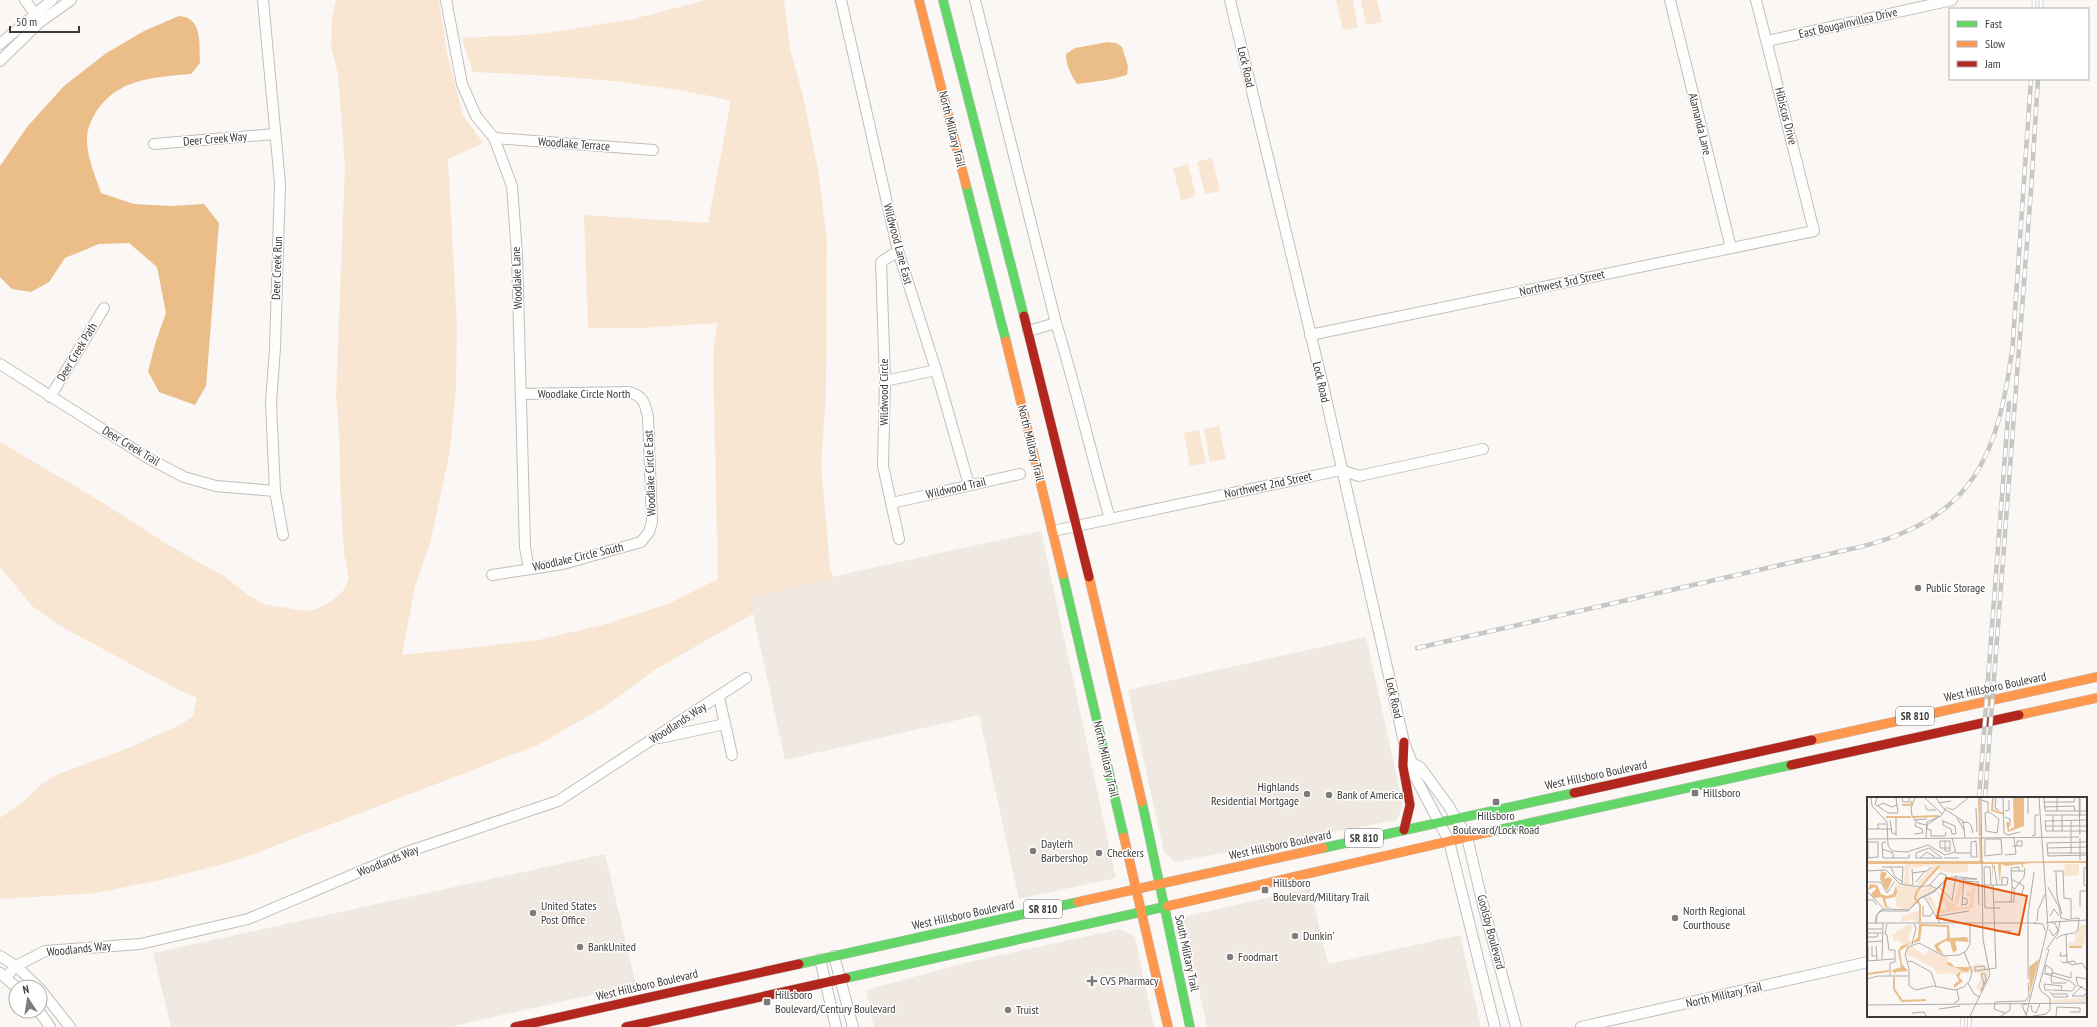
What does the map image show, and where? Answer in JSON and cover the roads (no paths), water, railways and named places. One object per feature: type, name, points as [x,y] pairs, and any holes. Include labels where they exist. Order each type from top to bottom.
[{"type":"main road","name":"North Military Trail","points":[[919,0],[1053,531],[1137,888]]},
{"type":"main road","name":"North Military Trail","points":[[942,0],[1077,526],[1142,800],[1160,883]]},
{"type":"main road","name":"West Hillsboro Boulevard","points":[[515,1027],[530,1025],[1137,888],[2097,676]]},
{"type":"main road","name":"SR 810","points":[[626,1027],[1449,841],[2097,698]]},
{"type":"main road","points":[[1841,754],[1864,742],[1871,734],[1874,725]]},
{"type":"main road","points":[[1404,742],[1402,758],[1410,802],[1409,814],[1404,830]]},
{"type":"main road","points":[[1655,795],[1664,783],[1682,768]]},
{"type":"main road","name":"South Military Trail","points":[[1160,883],[1190,1027]]},
{"type":"main road","points":[[1137,888],[1168,1027]]},
{"type":"street","points":[[25,0],[40,22]]},
{"type":"street","points":[[0,44],[52,0]]},
{"type":"street","points":[[0,61],[40,22],[70,0]]},
{"type":"street","name":"Deer Creek Run","points":[[263,0],[280,183],[275,348],[271,403],[276,491],[284,535]]},
{"type":"street","name":"Woodlake Lane","points":[[446,0],[462,84],[476,116],[494,138],[512,186],[517,255],[525,547],[529,569]]},
{"type":"street","name":"Wildwood Lane East","points":[[841,0],[898,251],[936,370],[969,485]]},
{"type":"street","points":[[975,0],[1056,323],[1070,368],[1077,402],[1110,519]]},
{"type":"street","name":"Lock Road","points":[[1230,0],[1310,335],[1404,742],[1412,763],[1412,772],[1440,821]]},
{"type":"street","name":"Alamanda Lane","points":[[1670,0],[1731,248]]},
{"type":"street","name":"Hibiscus Drive","points":[[1756,0],[1814,231]]},
{"type":"street","name":"East Bougainvillea Drive","points":[[1767,41],[1952,0]]},
{"type":"street","name":"Deer Creek Way","points":[[154,144],[275,134]]},
{"type":"street","name":"Woodlake Terrace","points":[[494,138],[653,150]]},
{"type":"street","name":"Northwest 3rd Street","points":[[1310,335],[1814,231]]},
{"type":"street","name":"Wildwood Circle","points":[[898,251],[881,262],[885,381],[883,466],[899,539]]},
{"type":"street","name":"Deer Creek Path","points":[[50,397],[104,308]]},
{"type":"street","points":[[1028,331],[1056,323]]},
{"type":"street","name":"Deer Creek Trail","points":[[0,364],[148,458],[184,477],[216,486],[276,491]]},
{"type":"street","points":[[885,381],[936,370]]},
{"type":"street","name":"Woodlake Circle North","points":[[521,394],[628,392],[637,394],[644,401]]},
{"type":"street","name":"Woodlake Circle East","points":[[641,542],[649,532],[652,522],[648,417],[644,401]]},
{"type":"street","name":"Northwest 2nd Street","points":[[1053,531],[1341,470],[1359,476],[1482,449]]},
{"type":"street","name":"Wildwood Trail","points":[[892,503],[1020,474]]},
{"type":"street","name":"Woodlake Circle South","points":[[492,575],[563,564],[641,542]]},
{"type":"street","name":"Woodlands Way","points":[[3,975],[16,966],[45,951],[140,944],[248,919],[404,853],[558,801],[746,678]]},
{"type":"street","points":[[719,697],[732,755]]},
{"type":"street","points":[[653,739],[725,724]]},
{"type":"street","name":"Lock Road","points":[[1412,763],[1420,767],[1457,818]]},
{"type":"street","name":"Goolsby Boulevard","points":[[1457,818],[1467,837],[1482,901],[1516,1027]]},
{"type":"street","points":[[1440,821],[1449,841],[1495,1027]]},
{"type":"street","points":[[0,956],[16,966],[30,979]]},
{"type":"street","points":[[834,956],[853,1027]]},
{"type":"street","points":[[820,959],[836,1027]]},
{"type":"street","name":"North Military Trail","points":[[1581,1027],[1867,962]]},
{"type":"street","points":[[48,999],[70,1027]]},
{"type":"railway","points":[[2034,0],[2034,8]]},
{"type":"railway","points":[[2041,0],[2041,8]]},
{"type":"railway","points":[[2012,355],[2031,80]]},
{"type":"railway","points":[[1985,797],[2038,80]]},
{"type":"railway","points":[[1417,648],[1864,546],[1901,534],[1932,518],[1955,499],[1974,476],[1988,451],[1998,421],[2006,387],[2012,350]]},
{"type":"railway","points":[[1979,797],[2009,403]]},
{"type":"railway","points":[[1962,1027],[1963,1017]]},
{"type":"railway","points":[[1969,1027],[1970,1017]]},
{"type":"place","name":"Public Storage","points":[[1918,588]]},
{"type":"place","name":"Hillsboro","points":[[1695,793]]},
{"type":"place","name":"Highlands Residential Mortgage","points":[[1307,794]]},
{"type":"place","name":"Bank of America","points":[[1329,795]]},
{"type":"place","name":"Hillsboro Boulevard/Lock Road","points":[[1496,802]]},
{"type":"place","name":"Daylerh Barbershop","points":[[1033,851]]},
{"type":"place","name":"Checkers","points":[[1099,853]]},
{"type":"place","name":"Hillsboro Boulevard/Military Trail","points":[[1265,890]]},
{"type":"place","name":"United States Post Office","points":[[533,913]]},
{"type":"place","name":"North Regional Courthouse","points":[[1675,918]]},
{"type":"place","name":"Dunkin'","points":[[1295,936]]},
{"type":"place","name":"BankUnited","points":[[580,947]]},
{"type":"place","name":"Foodmart","points":[[1230,957]]},
{"type":"place","name":"CVS Pharmacy","points":[[1092,981]]},
{"type":"place","name":"Hillsboro Boulevard/Century Boulevard","points":[[767,1002]]},
{"type":"place","name":"Truist","points":[[1008,1010]]}]
